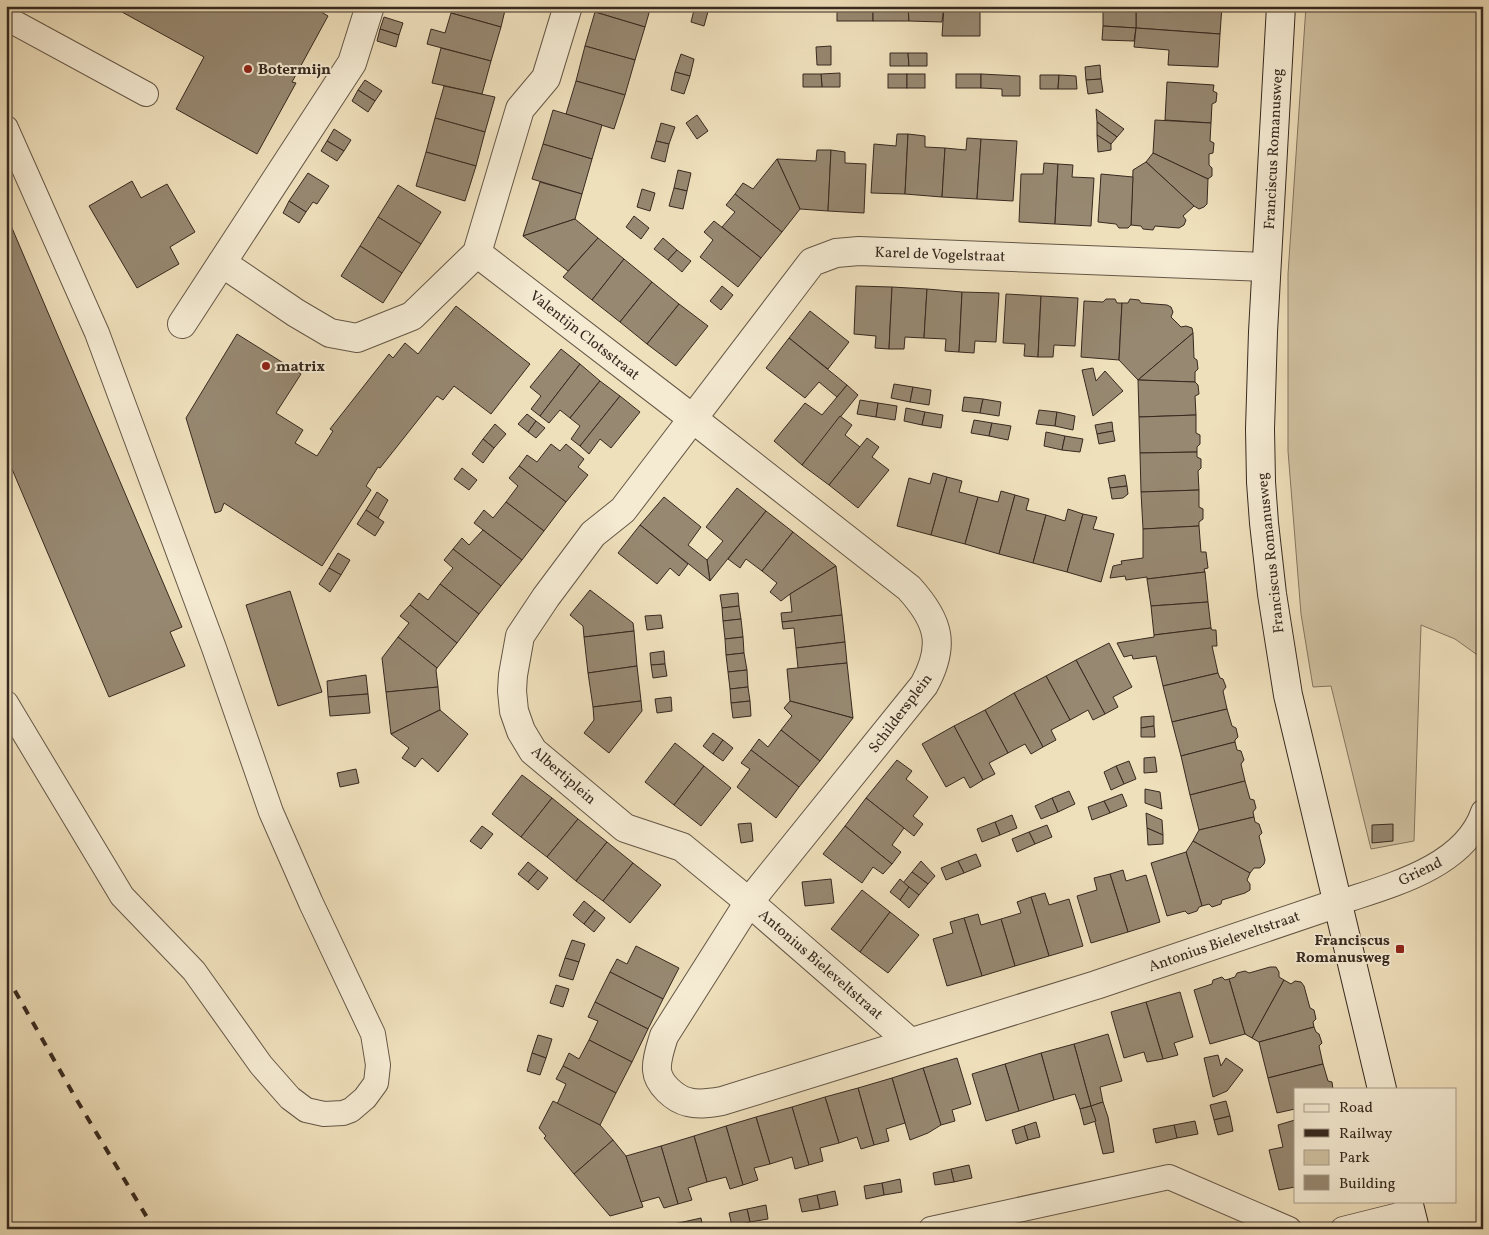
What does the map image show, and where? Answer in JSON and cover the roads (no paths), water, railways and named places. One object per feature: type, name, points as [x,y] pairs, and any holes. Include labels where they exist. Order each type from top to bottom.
[{"type":"street","points":[[182,324],[352,63],[370,6]]},
{"type":"street","points":[[222,263],[296,313],[330,333],[357,338],[412,316],[477,253],[520,109],[546,78],[568,6]]},
{"type":"street","name":"Franciscus Romanusweg","points":[[1281,6],[1266,268],[1260,429],[1261,482],[1268,558],[1288,695],[1382,1088]]},
{"type":"street","name":"Karel de Vogelstraat","points":[[692,418],[812,262],[836,253],[859,251],[1266,268]]},
{"type":"street","name":"Valentijn Clotsstraat","points":[[477,253],[692,418]]},
{"type":"street","name":"Albertiplein","points":[[692,418],[623,510],[593,534],[546,597],[520,636],[512,675],[514,711],[521,732],[533,751],[625,828],[682,846],[749,902]]},
{"type":"street","name":"Schildersplein","points":[[692,418],[909,588],[922,602],[937,635],[937,653],[933,669],[924,685],[749,902]]},
{"type":"street","name":"Antonius Bieleveltstraat","points":[[910,1042],[749,902],[664,1036],[658,1056],[657,1070],[661,1083],[673,1094],[687,1102],[705,1104],[722,1101],[1096,985],[1338,903]]},
{"type":"lane","points":[[6,18],[146,94]]},
{"type":"lane","points":[[6,128],[97,334],[214,648],[271,812],[311,903],[373,1034],[378,1065],[376,1083],[366,1098],[351,1110],[343,1113],[324,1114],[306,1110],[290,1098],[260,1065],[194,971],[122,896],[6,703]]},
{"type":"lane","name":"Griend","points":[[1338,903],[1426,871],[1451,855],[1479,822],[1483,812]]},
{"type":"lane","points":[[931,1229],[1169,1177],[1289,1229]]},
{"type":"lane","points":[[1343,1229],[1411,1214]]},
{"type":"railway","points":[[6,975],[75,1097],[154,1229]]},
{"type":"place","name":"Botermijn","points":[[248,69]]},
{"type":"place","name":"matrix","points":[[266,366]]},
{"type":"place","name":"Franciscus Romanusweg","points":[[1400,949]]}]
